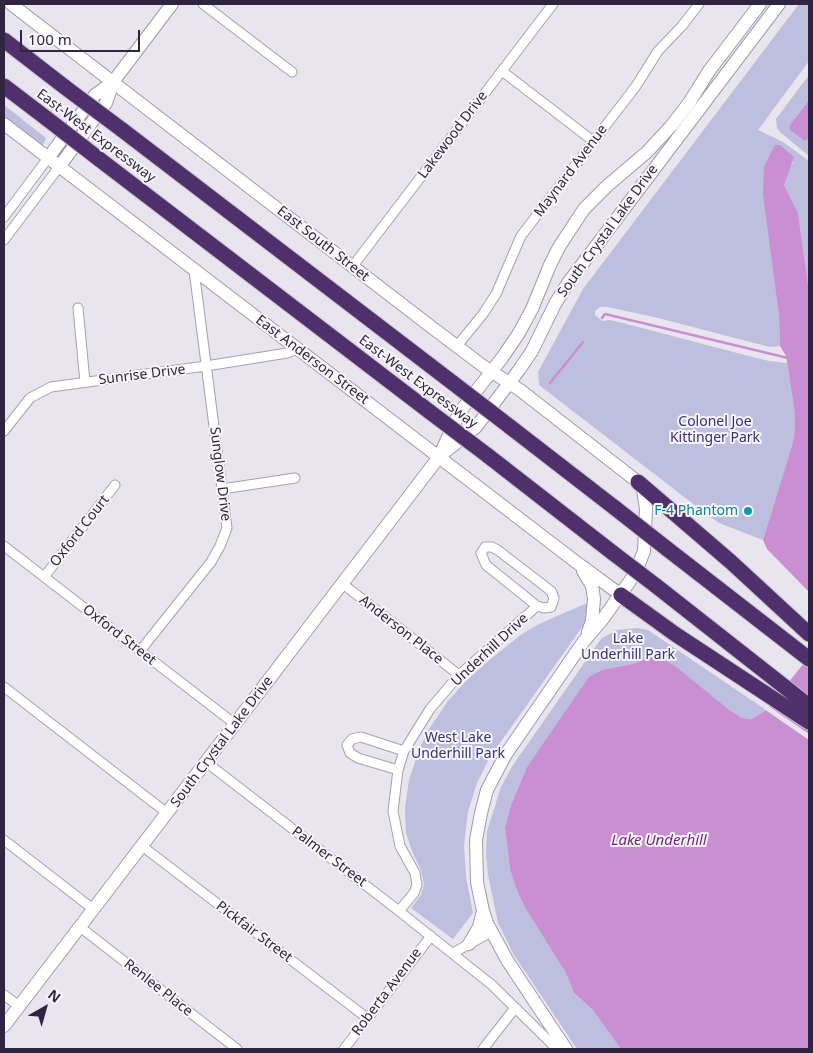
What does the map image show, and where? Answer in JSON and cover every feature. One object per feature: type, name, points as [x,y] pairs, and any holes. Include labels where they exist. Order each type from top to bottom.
[{"type":"highway","name":"East-West Expressway","points":[[4,40],[453,382],[803,654]]},
{"type":"highway","name":"East-West Expressway","points":[[4,86],[487,455],[809,706]]},
{"type":"highway","points":[[638,482],[731,562],[809,634]]},
{"type":"highway","points":[[621,594],[675,634],[809,722]]},
{"type":"main road","name":"East South Street","points":[[11,4],[352,267],[490,371],[510,383],[638,482]]},
{"type":"main road","points":[[48,158],[95,95],[113,82],[172,4]]},
{"type":"main road","name":"South Crystal Lake Drive","points":[[4,1026],[439,457],[458,413],[518,333],[532,309],[565,236],[584,209],[607,186],[647,152],[672,125],[689,103],[709,71],[760,4]]},
{"type":"main road","name":"South Crystal Lake Drive","points":[[439,457],[476,427],[510,383],[532,351],[555,304],[568,283],[779,4]]},
{"type":"main road","points":[[59,167],[106,103],[113,82]]},
{"type":"main road","name":"East Anderson Street","points":[[4,124],[576,562],[621,594]]},
{"type":"main road","points":[[566,1049],[507,960],[491,932],[483,911],[476,867],[478,825],[487,790],[509,749],[584,641],[635,574],[644,551],[645,496],[638,482]]},
{"type":"main road","points":[[576,562],[588,577],[594,590],[592,621],[584,641]]},
{"type":"main road","points":[[469,944],[479,927],[483,911]]},
{"type":"street","points":[[202,4],[292,72]]},
{"type":"street","name":"Lakewood Drive","points":[[352,267],[553,4]]},
{"type":"street","name":"Maynard Avenue","points":[[457,346],[483,314],[496,294],[521,236],[636,86],[658,51],[682,26],[699,4]]},
{"type":"street","points":[[502,70],[593,141]]},
{"type":"street","points":[[4,217],[48,158]]},
{"type":"street","points":[[4,240],[59,167]]},
{"type":"street","name":"Sunglow Drive","points":[[140,651],[211,562],[227,528],[194,270]]},
{"type":"street","points":[[78,308],[85,382]]},
{"type":"street","name":"Sunrise Drive","points":[[4,431],[30,398],[51,387],[206,366],[287,353],[297,349]]},
{"type":"street","points":[[222,489],[295,478]]},
{"type":"street","name":"Oxford Court","points":[[44,577],[115,485]]},
{"type":"street","name":"Oxford Street","points":[[4,546],[235,724]]},
{"type":"street","name":"Underhill Drive","points":[[486,547],[492,547],[500,551],[551,590],[554,598],[551,607],[537,606],[486,565],[481,554],[486,547]]},
{"type":"street","name":"Anderson Place","points":[[343,584],[459,675]]},
{"type":"street","name":"Underhill Drive","points":[[399,911],[414,893],[417,885],[415,873],[400,846],[393,811],[398,770],[404,751],[430,709],[459,675],[537,606]]},
{"type":"street","points":[[4,687],[167,813]]},
{"type":"street","points":[[398,770],[358,758],[350,754],[347,745],[352,739],[361,737],[404,751]]},
{"type":"street","name":"Palmer Street","points":[[206,762],[453,953],[503,994],[557,1049]]},
{"type":"street","points":[[4,840],[93,909]]},
{"type":"street","name":"Pickfair Street","points":[[142,846],[367,1018]]},
{"type":"street","name":"Renlee Place","points":[[80,927],[237,1049]]},
{"type":"street","points":[[453,953],[491,932]]},
{"type":"street","name":"Roberta Avenue","points":[[344,1049],[431,936]]},
{"type":"street","points":[[4,995],[19,1006]]},
{"type":"street","points":[[483,1049],[515,1008]]},
{"type":"green space","name":"Colonel Joe Kittinger Park","points":[[799,4],[809,4],[809,61],[758,130],[783,142],[809,161],[809,291],[798,213],[784,185],[788,170],[793,162],[769,158],[764,166],[764,194],[779,316],[780,346],[770,347],[608,307],[600,307],[595,311],[595,315],[602,321],[619,322],[769,361],[787,363],[794,407],[795,428],[793,442],[763,540],[719,523],[701,510],[539,385],[538,372],[583,289]]},
{"type":"green space","points":[[809,75],[809,100],[789,126],[805,140],[809,138],[809,156],[780,132],[777,128],[776,119]]},
{"type":"green space","points":[[4,105],[46,138],[42,147],[4,118]]},
{"type":"green space","name":"West Lake Underhill Park","points":[[587,603],[585,623],[490,757],[477,783],[468,812],[464,845],[466,877],[473,913],[453,939],[411,908],[421,895],[424,885],[421,870],[406,833],[405,808],[409,780],[419,750],[429,729],[448,701],[487,662],[522,634],[539,624]]},
{"type":"green space","name":"Lake Underhill Park","points":[[638,628],[648,630],[766,710],[752,719],[742,718],[649,658],[632,664],[602,670],[527,767],[511,805],[505,828],[510,869],[516,888],[566,973],[574,993],[592,1009],[621,1049],[577,1049],[514,955],[498,923],[488,875],[487,831],[501,787],[513,765],[601,639],[616,630]]},
{"type":"water","points":[[809,100],[809,138],[805,141],[790,130],[789,126]]},
{"type":"water","points":[[775,145],[780,145],[794,157],[784,185],[798,213],[809,291],[809,592],[767,549],[763,540],[793,442],[795,428],[794,407],[786,356],[780,346],[779,316],[763,194],[764,166]]},
{"type":"water","name":"Lake Underhill","points":[[658,657],[675,666],[728,709],[742,718],[752,719],[766,710],[809,657],[809,1049],[621,1049],[592,1009],[574,993],[566,973],[525,907],[516,888],[510,869],[505,828],[511,805],[527,767],[589,677],[602,670]]},
{"type":"pier","points":[[767,705],[809,734],[809,740],[764,709]]},
{"type":"waterway","points":[[602,318],[605,314],[788,358]]},
{"type":"waterway","points":[[550,383],[583,342]]},
{"type":"place","name":"F-4 Phantom","points":[[748,511]]}]
